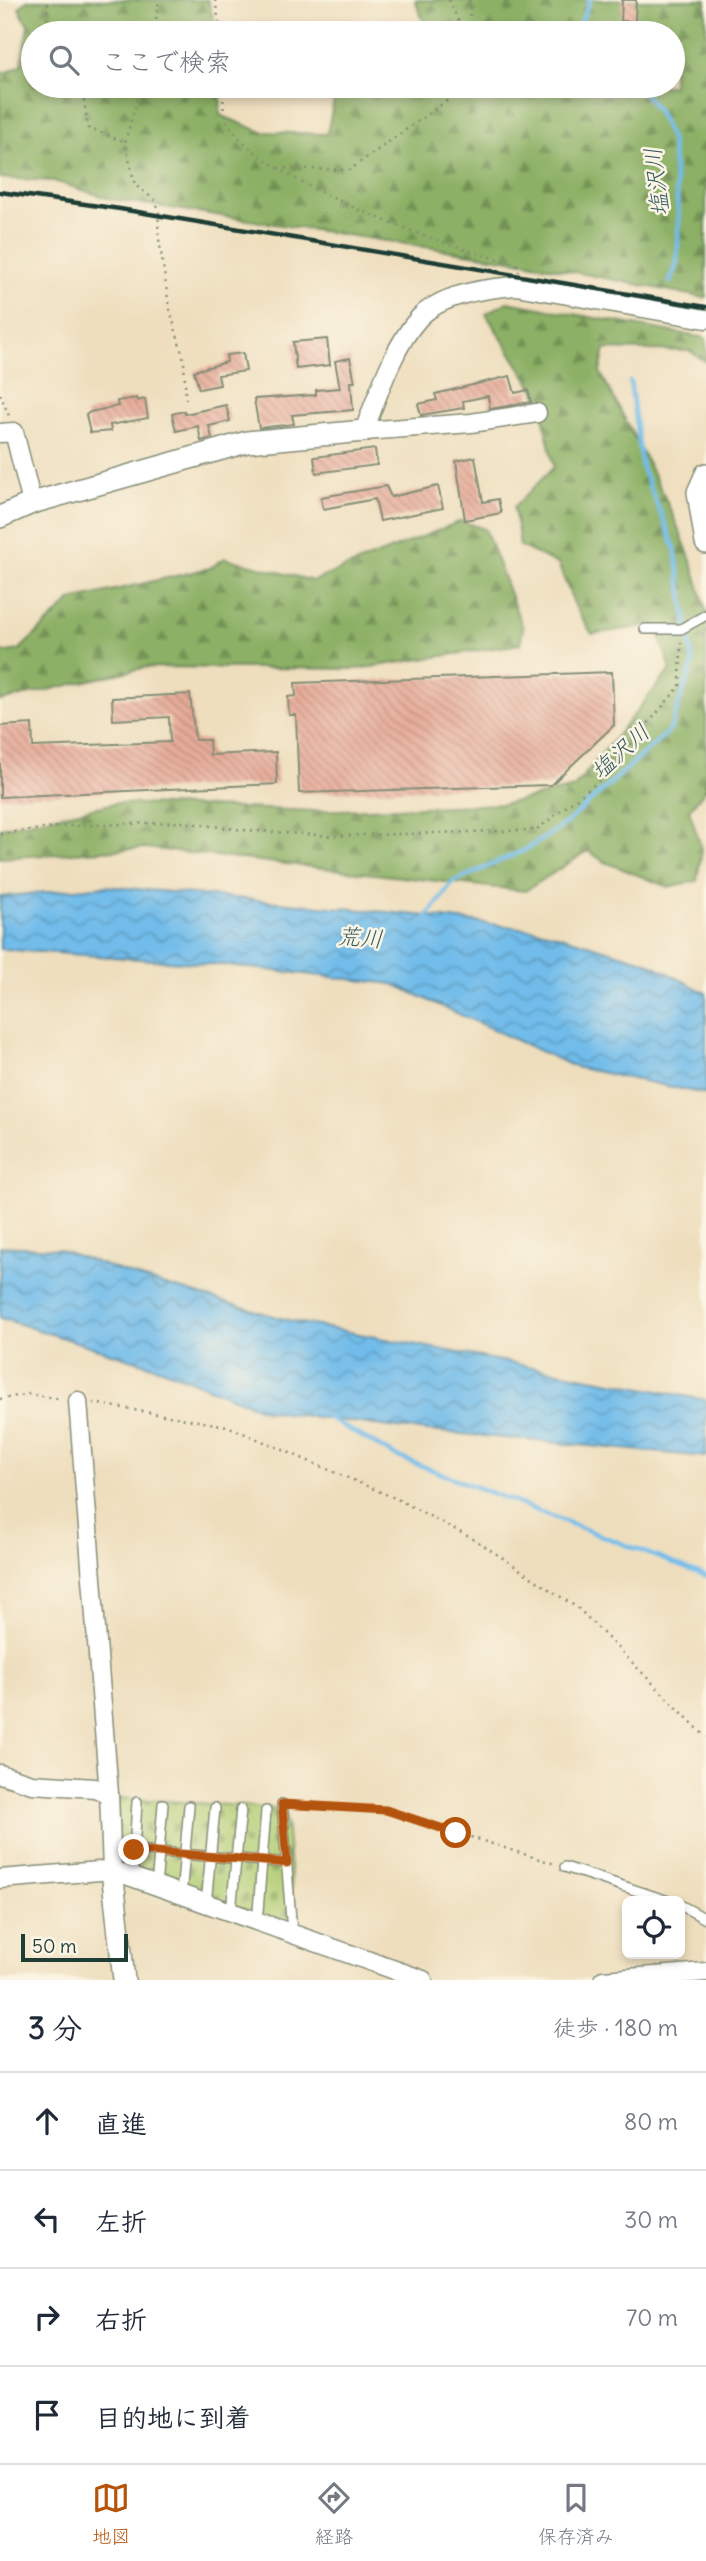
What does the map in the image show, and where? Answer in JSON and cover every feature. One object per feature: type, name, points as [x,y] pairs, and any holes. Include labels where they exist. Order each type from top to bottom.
[{"type":"street","points":[[364,431],[387,372],[419,317],[452,298],[485,288],[516,286],[706,319]]},
{"type":"street","points":[[0,517],[32,503],[247,442],[471,423],[537,413]]},
{"type":"street","points":[[7,433],[32,503]]},
{"type":"street","points":[[706,474],[698,492],[706,543]]},
{"type":"street","points":[[78,1401],[109,1794],[111,1870],[124,1980]]},
{"type":"street","points":[[0,1774],[32,1784],[95,1788],[109,1794]]},
{"type":"street","points":[[0,1879],[111,1870],[423,1980]]},
{"type":"street","points":[[603,1980],[706,1972]]},
{"type":"lane","points":[[645,629],[681,629],[706,615]]},
{"type":"lane","points":[[133,1868],[137,1802]]},
{"type":"lane","points":[[157,1876],[163,1804]]},
{"type":"lane","points":[[282,1804],[292,1933]]},
{"type":"lane","points":[[182,1885],[189,1806]]},
{"type":"lane","points":[[207,1894],[215,1808]]},
{"type":"lane","points":[[232,1902],[242,1810]]},
{"type":"lane","points":[[258,1911],[266,1811]]},
{"type":"lane","points":[[111,1848],[287,1863]]},
{"type":"lane","points":[[565,1867],[653,1896]]},
{"type":"lane","points":[[685,1908],[706,1919]]},
{"type":"path","points":[[47,21],[48,0]]},
{"type":"path","points":[[156,21],[159,0]]},
{"type":"path","points":[[215,0],[219,21]]},
{"type":"path","points":[[449,0],[459,21]]},
{"type":"path","points":[[470,0],[471,21]]},
{"type":"path","points":[[84,98],[88,128],[125,142]]},
{"type":"path","points":[[138,98],[125,142],[135,186],[156,201],[159,211],[158,232],[169,306],[184,360],[186,403]]},
{"type":"path","points":[[224,98],[224,116],[233,130],[276,168],[302,183],[391,223],[484,257],[517,264],[516,286]]},
{"type":"path","points":[[276,168],[349,170],[451,98]]},
{"type":"path","points":[[0,394],[7,433]]},
{"type":"path","points":[[0,834],[67,826],[181,822],[243,830],[333,836],[536,830],[599,781],[680,686],[681,629]]},
{"type":"path","points":[[706,791],[706,798]]},
{"type":"path","points":[[0,1399],[28,1394],[227,1426],[397,1499],[477,1541],[579,1609],[706,1737]]},
{"type":"path","points":[[282,1804],[386,1810],[565,1867]]},
{"type":"green space","points":[[28,0],[208,0],[214,21],[26,21],[19,8]]},
{"type":"green space","points":[[415,0],[706,0],[706,298],[524,262],[111,199],[54,181],[0,178],[0,70],[6,73],[21,65],[21,98],[221,98],[220,115],[262,132],[327,134],[334,98],[685,98],[685,21],[423,21]]},
{"type":"green space","points":[[507,302],[706,338],[706,362],[690,351],[605,349],[600,372],[674,519],[687,549],[706,612],[706,789],[689,810],[702,850],[697,881],[668,887],[605,862],[588,851],[525,891],[145,848],[0,858],[0,828],[116,803],[315,811],[504,804],[574,788],[671,669],[655,625],[592,634],[576,608],[558,564],[520,546],[514,507],[554,467],[539,397],[486,314]]},
{"type":"green space","points":[[461,521],[485,529],[523,628],[520,644],[357,669],[147,667],[0,701],[0,653],[19,650],[72,600],[210,568],[225,558],[313,581]]},
{"type":"green space","points":[[120,1798],[285,1809],[295,1927],[125,1868],[118,1862],[116,1801]]},
{"type":"water","name":"荒川","points":[[105,886],[428,916],[544,931],[647,962],[706,993],[706,1094],[575,1067],[393,984],[224,965],[0,949],[0,897]]},
{"type":"water","points":[[0,1246],[58,1249],[141,1278],[291,1321],[706,1400],[706,1457],[398,1428],[264,1410],[162,1369],[0,1318]]},
{"type":"building","points":[[622,0],[636,0],[635,21],[621,21]]},
{"type":"building","points":[[327,339],[330,365],[296,369],[293,342]]},
{"type":"building","points":[[243,353],[246,371],[218,375],[220,385],[199,389],[194,371],[227,362],[226,355]]},
{"type":"building","points":[[350,358],[355,382],[351,382],[353,410],[292,415],[294,424],[259,428],[254,399],[316,395],[316,390],[340,388],[335,361]]},
{"type":"building","points":[[510,376],[515,393],[528,390],[531,402],[490,409],[488,396],[463,401],[464,408],[421,415],[418,404],[437,400],[435,394]]},
{"type":"building","points":[[136,398],[137,401],[145,399],[148,418],[110,425],[111,431],[90,433],[86,415],[118,406],[117,401]]},
{"type":"building","points":[[226,405],[230,421],[209,426],[212,438],[201,441],[198,426],[176,431],[172,414],[184,411],[185,414]]},
{"type":"building","points":[[375,449],[377,465],[316,473],[314,457]]},
{"type":"building","points":[[475,457],[483,502],[498,499],[501,513],[465,520],[456,461]]},
{"type":"building","points":[[386,486],[391,497],[438,486],[443,508],[380,521],[375,499],[323,509],[321,497]]},
{"type":"building","points":[[612,672],[614,725],[551,785],[299,793],[296,715],[289,715],[288,697],[296,696],[295,683]]},
{"type":"building","points":[[190,694],[195,740],[209,740],[210,755],[276,752],[277,784],[0,797],[0,726],[32,724],[33,747],[170,742],[169,717],[113,720],[112,698]]},
{"type":"waterway","name":"塩沢川","points":[[581,21],[590,0]]},
{"type":"waterway","name":"塩沢川","points":[[648,98],[659,113],[671,140],[679,218],[677,263],[670,282]]},
{"type":"waterway","name":"塩沢川","points":[[426,918],[453,882],[527,849],[565,824],[670,730],[693,663],[675,548],[642,468],[630,381]]},
{"type":"waterway","points":[[327,1417],[396,1456],[706,1576]]},
{"type":"railway","points":[[0,192],[120,209],[706,307]]},
{"type":"route","points":[[134,1850],[287,1863],[282,1804],[386,1810],[456,1833]]}]
